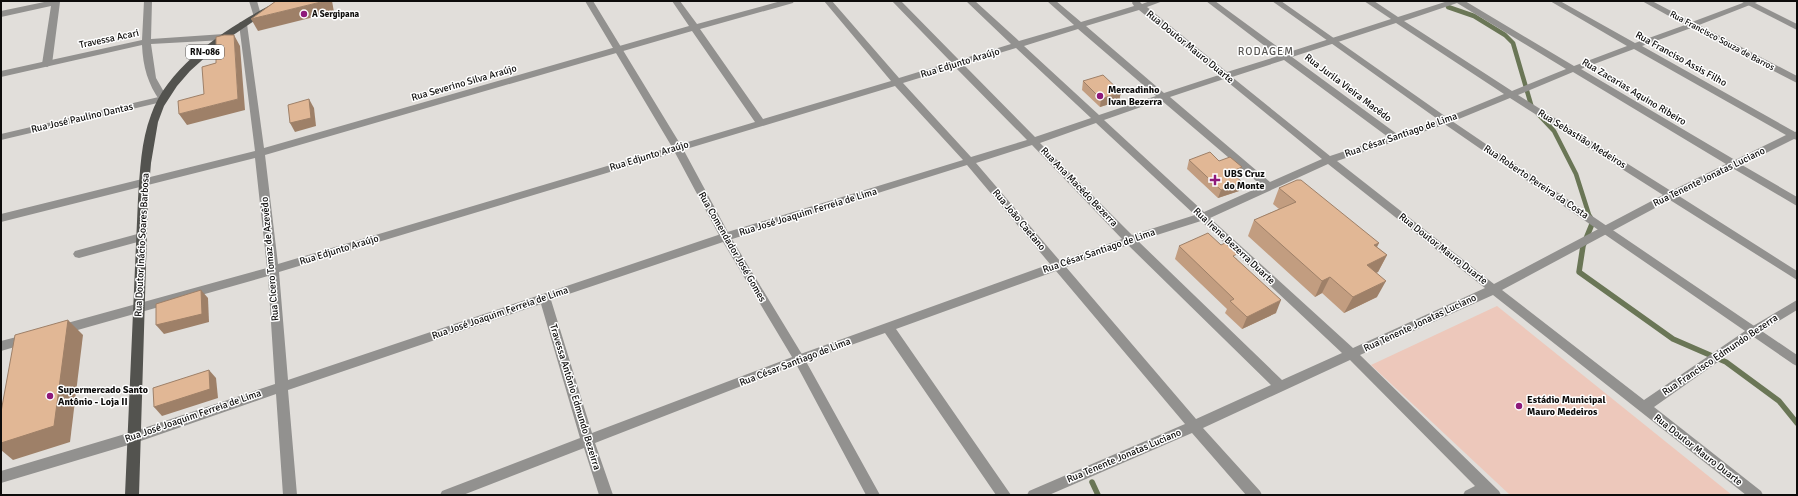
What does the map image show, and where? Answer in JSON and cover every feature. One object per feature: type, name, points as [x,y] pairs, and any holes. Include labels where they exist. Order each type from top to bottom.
[{"type":"main road","name":"RN-086","points":[[163,99],[186,71],[224,37],[256,15],[284,1]]},
{"type":"main road","name":"Rua Doutor Inácio Soares Barbosa","points":[[132,495],[144,184],[150,133],[163,99]]},
{"type":"street","points":[[1,14],[56,1],[47,64]]},
{"type":"street","points":[[148,1],[146,42],[152,81],[156,90],[163,99]]},
{"type":"street","points":[[254,1],[256,15]]},
{"type":"street","name":"Rua Comendador José Gomes","points":[[590,1],[677,147],[725,237],[799,359],[873,495]]},
{"type":"street","points":[[676,1],[761,123]]},
{"type":"street","name":"Rua Severino Silva Araújo","points":[[1,218],[144,184],[260,153],[619,50],[693,27],[790,1]]},
{"type":"street","name":"Rua João Caetano","points":[[828,1],[897,82],[970,162],[1194,426],[1255,495]]},
{"type":"street","name":"Rua Ana Macêdo Bezerra","points":[[896,1],[1035,141],[1130,240],[1281,387]]},
{"type":"street","name":"Rua Irene Bezerra Duarte","points":[[970,1],[1016,46],[1352,355],[1490,491]]},
{"type":"street","points":[[1051,1],[1269,187]]},
{"type":"street","name":"Rua Edjunto Araújo","points":[[1,346],[273,270],[1081,26],[1136,4],[1159,1]]},
{"type":"street","name":"Rua Jurila Vieira Macêdo","points":[[1210,1],[1394,137]]},
{"type":"street","name":"Rua Roberto Pereira da Costa","points":[[1276,1],[1446,121],[1607,230],[1752,332],[1797,361]]},
{"type":"street","name":"Rua Sebastião Medeiros","points":[[1368,1],[1512,95],[1797,276]]},
{"type":"street","name":"Rua José Joaquim Ferreia de Lima","points":[[1,477],[134,437],[725,237],[970,162],[1164,96],[1227,77],[1286,56],[1399,21],[1456,1]]},
{"type":"street","name":"Rua Zacarias Aquino Ribeiro","points":[[1460,1],[1797,202]]},
{"type":"street","name":"Rua Franciso Assis Filho","points":[[1554,1],[1796,136]]},
{"type":"street","name":"Rua Francisco Souza de Barros","points":[[1646,1],[1797,80]]},
{"type":"street","points":[[1750,2],[1797,27]]},
{"type":"street","name":"Rua César Santiago de Lima","points":[[447,495],[799,359],[1130,240],[1202,217],[1330,160],[1394,137],[1446,121],[1573,69],[1750,2]]},
{"type":"street","name":"Rua Doutor Mauro Duarte","points":[[1136,4],[1330,160],[1756,495]]},
{"type":"street","name":"Rua Cícero Tomaz de Azevêdo","points":[[243,24],[260,153],[273,270],[290,495]]},
{"type":"street","name":"Travessa Acari","points":[[1,74],[146,42],[224,37]]},
{"type":"street","name":"Rua José Paulino Dantas","points":[[1,137],[163,99]]},
{"type":"street","name":"Rua Tenente Jonatas Luciano","points":[[1034,495],[1194,426],[1494,289],[1670,196],[1796,136]]},
{"type":"street","points":[[79,254],[141,237]]},
{"type":"street","name":"Travessa Antônio Edmundo Bezeirra","points":[[545,298],[588,441],[606,495]]},
{"type":"street","name":"Rua Francisco Edmundo Bezerra","points":[[1644,407],[1752,332],[1797,304]]},
{"type":"street","points":[[888,327],[1004,495]]},
{"type":"street","points":[[1470,495],[1490,491]]},
{"type":"shaded area","name":"Estádio Municipal Mauro Medeiros","points":[[1497,306],[1732,495],[1510,495],[1371,365]]},
{"type":"building","points":[[276,1],[325,1],[251,19]]},
{"type":"building","points":[[234,35],[238,99],[179,114],[178,101],[204,94],[202,67],[216,63],[216,37]]},
{"type":"building","points":[[1103,75],[1121,92],[1101,99],[1083,81]]},
{"type":"building","points":[[309,99],[311,118],[290,123],[288,105]]},
{"type":"building","points":[[1210,152],[1219,161],[1230,157],[1242,167],[1231,172],[1242,182],[1221,190],[1189,160]]},
{"type":"building","points":[[1297,180],[1301,180],[1379,243],[1374,245],[1387,255],[1367,265],[1386,281],[1353,297],[1330,277],[1322,281],[1254,220],[1296,202],[1279,188]]},
{"type":"building","points":[[1208,233],[1221,245],[1225,243],[1237,254],[1233,256],[1281,300],[1247,317],[1230,301],[1234,299],[1179,246]]},
{"type":"building","points":[[201,290],[202,314],[156,325],[156,304]]},
{"type":"building","points":[[68,320],[54,426],[1,443],[1,412],[15,335]]},
{"type":"building","points":[[209,370],[210,389],[154,407],[153,388]]},
{"type":"waterway","points":[[1448,7],[1474,16],[1505,35],[1513,43],[1532,108]]},
{"type":"waterway","points":[[1538,114],[1554,131],[1576,174],[1590,218]]},
{"type":"waterway","points":[[1590,217],[1592,224],[1583,246],[1579,272],[1673,339],[1726,362],[1779,401],[1797,423]]},
{"type":"waterway","points":[[1092,482],[1098,495]]},
{"type":"place","name":"A Sergipana","points":[[304,14]]},
{"type":"place","name":"Mercadinho Ivan Bezerra","points":[[1100,96]]},
{"type":"place","name":"UBS Cruz do Monte","points":[[1215,180]]},
{"type":"place","name":"Supermercado Santo Antônio - Loja II","points":[[50,396]]},
{"type":"place","name":"Estádio Municipal Mauro Medeiros","points":[[1519,406]]},
{"type":"district","name":"RODAGEM","points":[[1266,51]]}]
